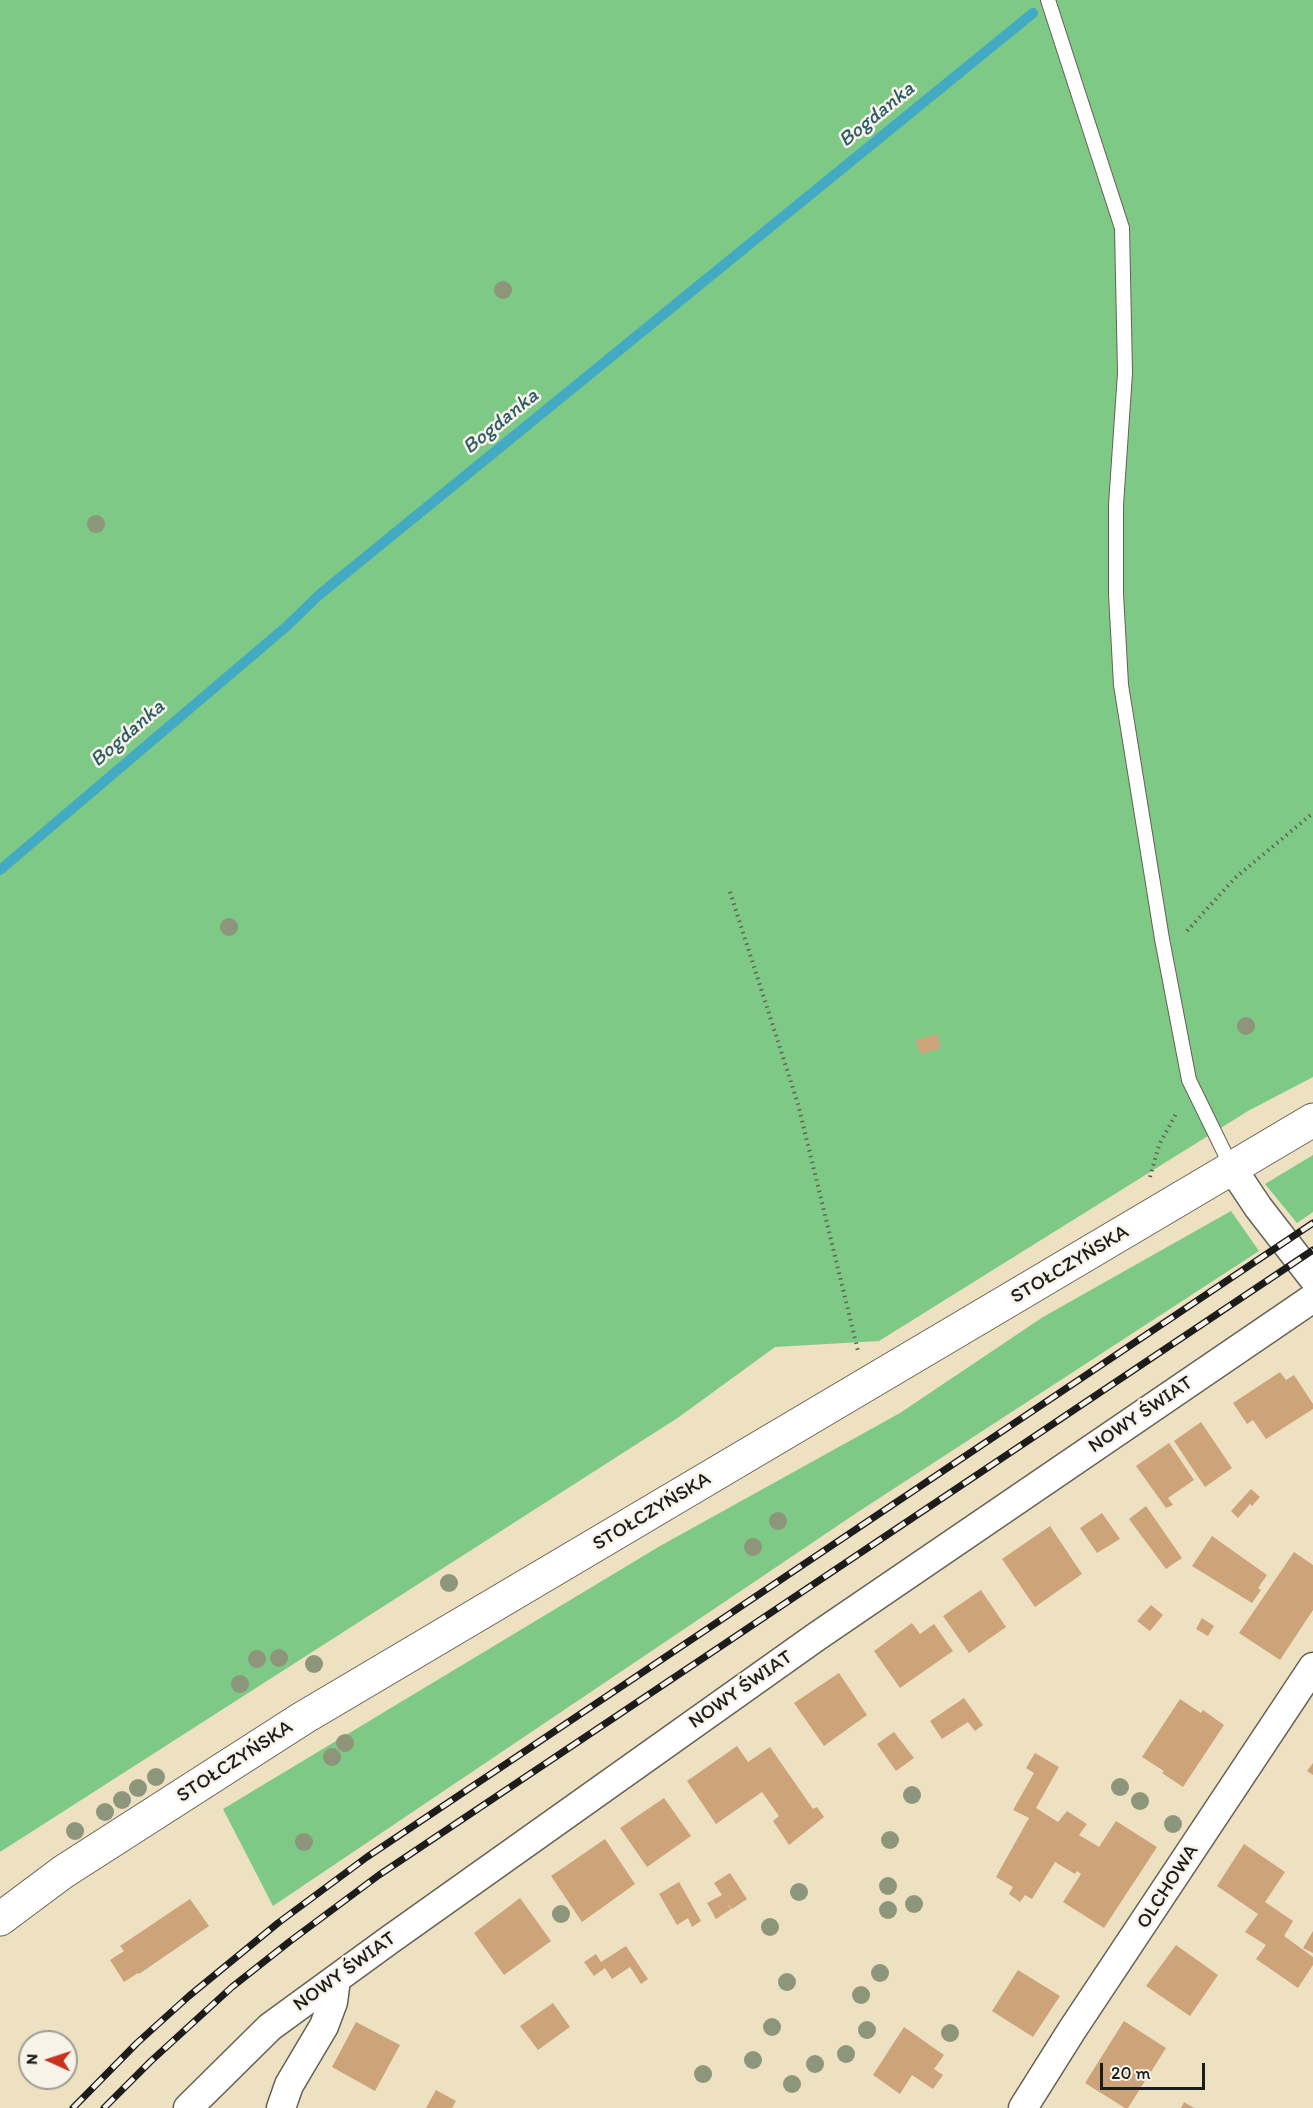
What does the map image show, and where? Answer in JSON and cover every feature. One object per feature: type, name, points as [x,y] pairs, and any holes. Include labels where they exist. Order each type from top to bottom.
[{"type":"street","name":"STOŁCZYŃSKA","points":[[0,1920],[63,1872],[303,1718],[1313,1120]]},
{"type":"street","points":[[1232,1168],[1257,1208],[1313,1278]]},
{"type":"street","name":"NOWY ŚWIAT","points":[[203,2104],[270,2027],[336,1979],[816,1637],[1313,1298]]},
{"type":"street","name":"OLCHOWA","points":[[1023,2108],[1072,2030],[1313,1667]]},
{"type":"street","points":[[281,2108],[289,2085],[324,2026],[333,2002],[336,1979]]},
{"type":"lane","points":[[1048,0],[1122,228],[1125,373],[1116,505],[1120,674],[1168,969],[1189,1080],[1232,1168]]},
{"type":"path","points":[[1168,969],[1189,927],[1235,878],[1313,813]]},
{"type":"path","points":[[730,892],[798,1104],[866,1385]]},
{"type":"path","points":[[1148,1183],[1160,1145],[1174,1119],[1189,1080]]},
{"type":"green space","points":[[0,0],[1313,0],[1313,1077],[1248,1111],[879,1341],[775,1347],[679,1417],[0,1852]]},
{"type":"green space","points":[[1313,1155],[1313,1212],[1297,1223],[1265,1184]]},
{"type":"green space","points":[[1231,1211],[1259,1251],[858,1512],[273,1906],[223,1809],[660,1546],[900,1413],[1043,1317]]},
{"type":"building","points":[[937,1034],[941,1048],[920,1054],[916,1040]]},
{"type":"building","points":[[1280,1372],[1286,1380],[1294,1375],[1313,1404],[1313,1409],[1266,1439],[1253,1420],[1247,1424],[1233,1403]]},
{"type":"building","points":[[1201,1422],[1232,1468],[1205,1487],[1174,1441]]},
{"type":"building","points":[[1169,1443],[1194,1480],[1168,1498],[1173,1505],[1166,1508],[1136,1466]]},
{"type":"building","points":[[1251,1489],[1260,1497],[1252,1506],[1250,1504],[1238,1518],[1231,1511]]},
{"type":"building","points":[[1146,1506],[1182,1558],[1166,1569],[1129,1519]]},
{"type":"building","points":[[1102,1513],[1120,1539],[1097,1553],[1080,1528]]},
{"type":"building","points":[[1050,1526],[1082,1574],[1035,1607],[1002,1559]]},
{"type":"building","points":[[1212,1536],[1267,1575],[1252,1603],[1192,1566]]},
{"type":"building","points":[[1294,1552],[1313,1565],[1313,1610],[1280,1660],[1239,1633]]},
{"type":"building","points":[[981,1590],[1006,1627],[969,1653],[943,1616]]},
{"type":"building","points":[[1151,1605],[1163,1615],[1150,1631],[1137,1621]]},
{"type":"building","points":[[1202,1618],[1214,1626],[1208,1636],[1196,1629]]},
{"type":"building","points":[[912,1623],[920,1634],[934,1624],[953,1651],[900,1688],[874,1651]]},
{"type":"building","points":[[839,1673],[867,1715],[824,1746],[794,1703]]},
{"type":"building","points":[[964,1698],[983,1725],[975,1731],[968,1722],[942,1739],[930,1721]]},
{"type":"building","points":[[1180,1699],[1201,1713],[1203,1710],[1224,1725],[1183,1787],[1142,1757]]},
{"type":"building","points":[[894,1732],[914,1758],[896,1771],[877,1744]]},
{"type":"building","points":[[737,1746],[748,1762],[770,1747],[813,1809],[817,1807],[824,1817],[789,1845],[773,1821],[779,1816],[762,1792],[716,1824],[687,1781]]},
{"type":"building","points":[[1035,1753],[1059,1767],[1036,1808],[1058,1822],[1067,1811],[1087,1824],[1079,1835],[1099,1847],[1116,1821],[1157,1847],[1104,1928],[1063,1902],[1081,1874],[1077,1871],[1075,1874],[1055,1862],[1032,1899],[1025,1895],[1020,1902],[1009,1894],[1013,1887],[996,1877],[1029,1818],[1013,1810],[1034,1773],[1026,1768]]},
{"type":"building","points":[[1313,1763],[1313,1775],[1307,1771]]},
{"type":"building","points":[[664,1798],[691,1836],[647,1867],[620,1828]]},
{"type":"building","points":[[605,1839],[635,1884],[582,1922],[551,1876]]},
{"type":"building","points":[[1244,1844],[1285,1872],[1265,1902],[1293,1921],[1284,1936],[1313,1957],[1313,1965],[1298,1988],[1256,1959],[1266,1945],[1245,1932],[1258,1914],[1217,1886]]},
{"type":"building","points":[[730,1873],[747,1899],[732,1909],[727,1903],[731,1909],[716,1919],[707,1903],[722,1895],[714,1883]]},
{"type":"building","points":[[679,1882],[701,1921],[692,1927],[688,1918],[677,1925],[659,1894]]},
{"type":"building","points":[[520,1898],[551,1941],[504,1975],[474,1933]]},
{"type":"building","points":[[190,1899],[209,1926],[124,1982],[110,1960],[124,1951],[120,1946]]},
{"type":"building","points":[[1313,1931],[1313,1953],[1303,1948]]},
{"type":"building","points":[[1176,1945],[1218,1975],[1190,2016],[1146,1986]]},
{"type":"building","points":[[626,1946],[648,1979],[641,1984],[630,1967],[612,1979],[605,1968],[594,1976],[584,1962],[596,1954],[601,1962]]},
{"type":"building","points":[[1018,1970],[1060,1996],[1033,2037],[992,2011]]},
{"type":"building","points":[[553,2003],[570,2027],[538,2050],[520,2026]]},
{"type":"building","points":[[1124,2021],[1166,2048],[1128,2108],[1085,2083]]},
{"type":"building","points":[[356,2022],[400,2045],[375,2091],[332,2067]]},
{"type":"building","points":[[904,2027],[944,2055],[934,2069],[943,2075],[933,2089],[912,2075],[900,2094],[873,2075]]},
{"type":"building","points":[[436,2090],[456,2101],[452,2108],[426,2108]]},
{"type":"building","points":[[1184,2102],[1194,2108],[1181,2108]]},
{"type":"waterway","name":"Bogdanka","points":[[0,870],[287,626],[319,595],[1033,13]]},
{"type":"railway","points":[[73,2108],[137,2043],[189,1996],[278,1923],[367,1857],[1313,1223]]},
{"type":"railway","points":[[104,2108],[151,2061],[232,1987],[379,1875],[1313,1250]]}]
